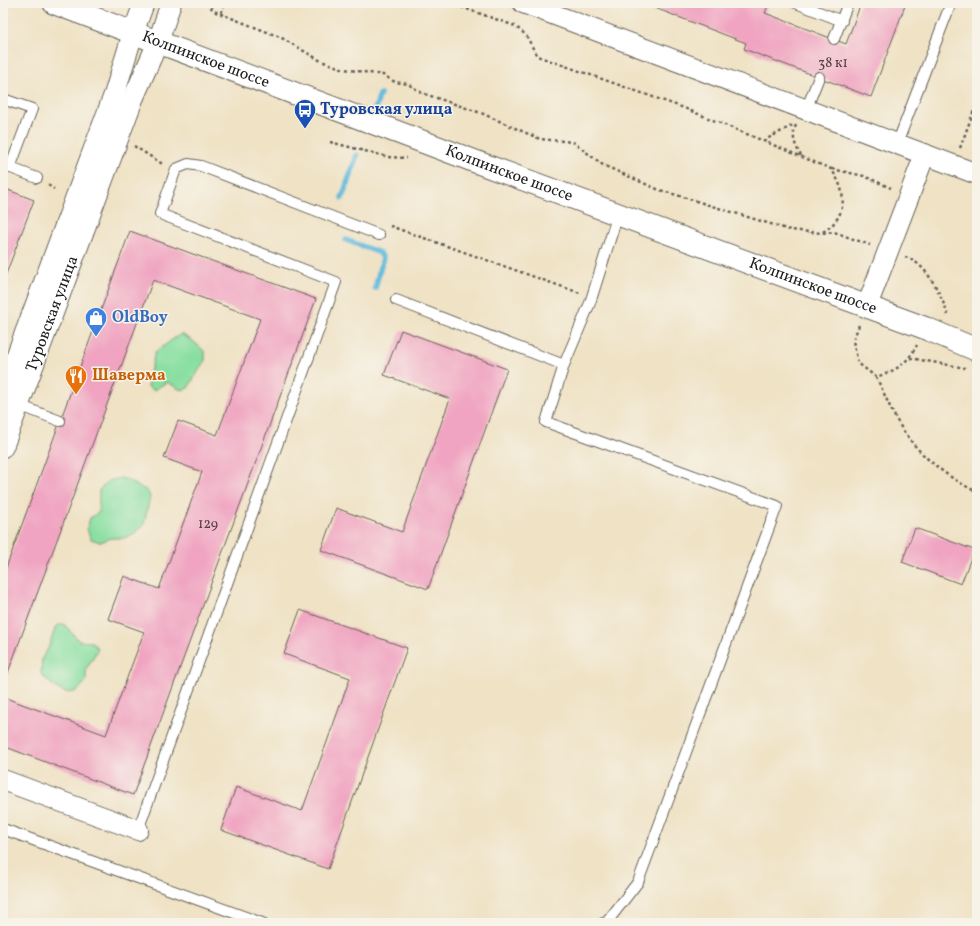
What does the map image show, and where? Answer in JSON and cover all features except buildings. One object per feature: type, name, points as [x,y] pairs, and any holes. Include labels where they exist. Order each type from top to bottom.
[{"type":"main road","name":"Колпинское шоссе","points":[[54,3],[925,328],[972,353]]},
{"type":"street","name":"Туровская улица","points":[[3,392],[115,92],[144,3]]},
{"type":"street","name":"Туровская улица","points":[[3,447],[11,402],[133,99],[158,42],[171,3]]},
{"type":"street","points":[[524,3],[977,174]]},
{"type":"street","points":[[867,306],[925,154]]},
{"type":"street","points":[[3,780],[138,830]]},
{"type":"lane","points":[[796,3],[842,21]]},
{"type":"lane","points":[[834,39],[848,3]]},
{"type":"lane","points":[[897,144],[952,3]]},
{"type":"lane","points":[[806,110],[819,77]]},
{"type":"lane","points":[[3,99],[32,109],[6,167],[37,178]]},
{"type":"lane","points":[[138,830],[336,282],[160,214],[176,169],[188,164],[201,166],[379,235]]},
{"type":"lane","points":[[603,923],[607,922],[638,882],[777,506],[546,422],[564,365],[592,297],[618,214]]},
{"type":"lane","points":[[396,300],[564,365]]},
{"type":"lane","points":[[11,402],[60,421]]},
{"type":"lane","points":[[3,829],[262,923]]},
{"type":"path","points":[[206,3],[221,13],[280,37],[321,61],[344,69],[383,75],[395,82],[408,84],[422,93],[481,113],[540,139],[573,142],[603,165],[657,189],[790,230],[820,233],[834,232],[911,258],[928,275],[942,298],[949,319]]},
{"type":"path","points":[[221,13],[224,3]]},
{"type":"path","points":[[450,3],[515,26],[526,35],[538,56],[684,108],[831,169],[864,176],[909,196]]},
{"type":"path","points":[[959,151],[977,102]]},
{"type":"path","points":[[763,141],[777,135],[798,121],[793,133],[794,145],[801,156]]},
{"type":"path","points":[[129,142],[156,161],[176,169]]},
{"type":"path","points":[[820,233],[832,227],[840,214],[844,200],[840,180],[831,169]]},
{"type":"path","points":[[360,228],[388,225],[592,297]]},
{"type":"path","points":[[867,306],[853,341],[858,363],[876,377],[899,424],[914,446],[951,479],[977,492]]},
{"type":"path","points":[[876,377],[896,370],[910,358],[925,328]]},
{"type":"path","points":[[910,358],[972,353]]},
{"type":"green space","points":[[181,334],[193,341],[205,352],[205,360],[188,388],[181,390],[167,382],[154,390],[148,387],[155,352]]},
{"type":"green space","points":[[120,478],[147,490],[150,497],[144,524],[134,534],[124,538],[112,538],[100,542],[91,539],[87,529],[90,518],[99,512],[99,490],[108,481]]},
{"type":"green space","points":[[64,624],[79,641],[92,642],[98,649],[86,669],[86,681],[79,689],[68,693],[58,689],[41,674],[42,658],[48,649],[56,626]]},
{"type":"waterway","points":[[374,112],[380,94]]},
{"type":"waterway","points":[[342,198],[357,155]]},
{"type":"waterway","points":[[346,240],[380,253],[383,258],[375,288]]},
{"type":"place","name":"Туровская улица","points":[[305,130]]},
{"type":"place","name":"OldBoy","points":[[96,338]]},
{"type":"place","name":"Шаверма","points":[[76,396]]}]
